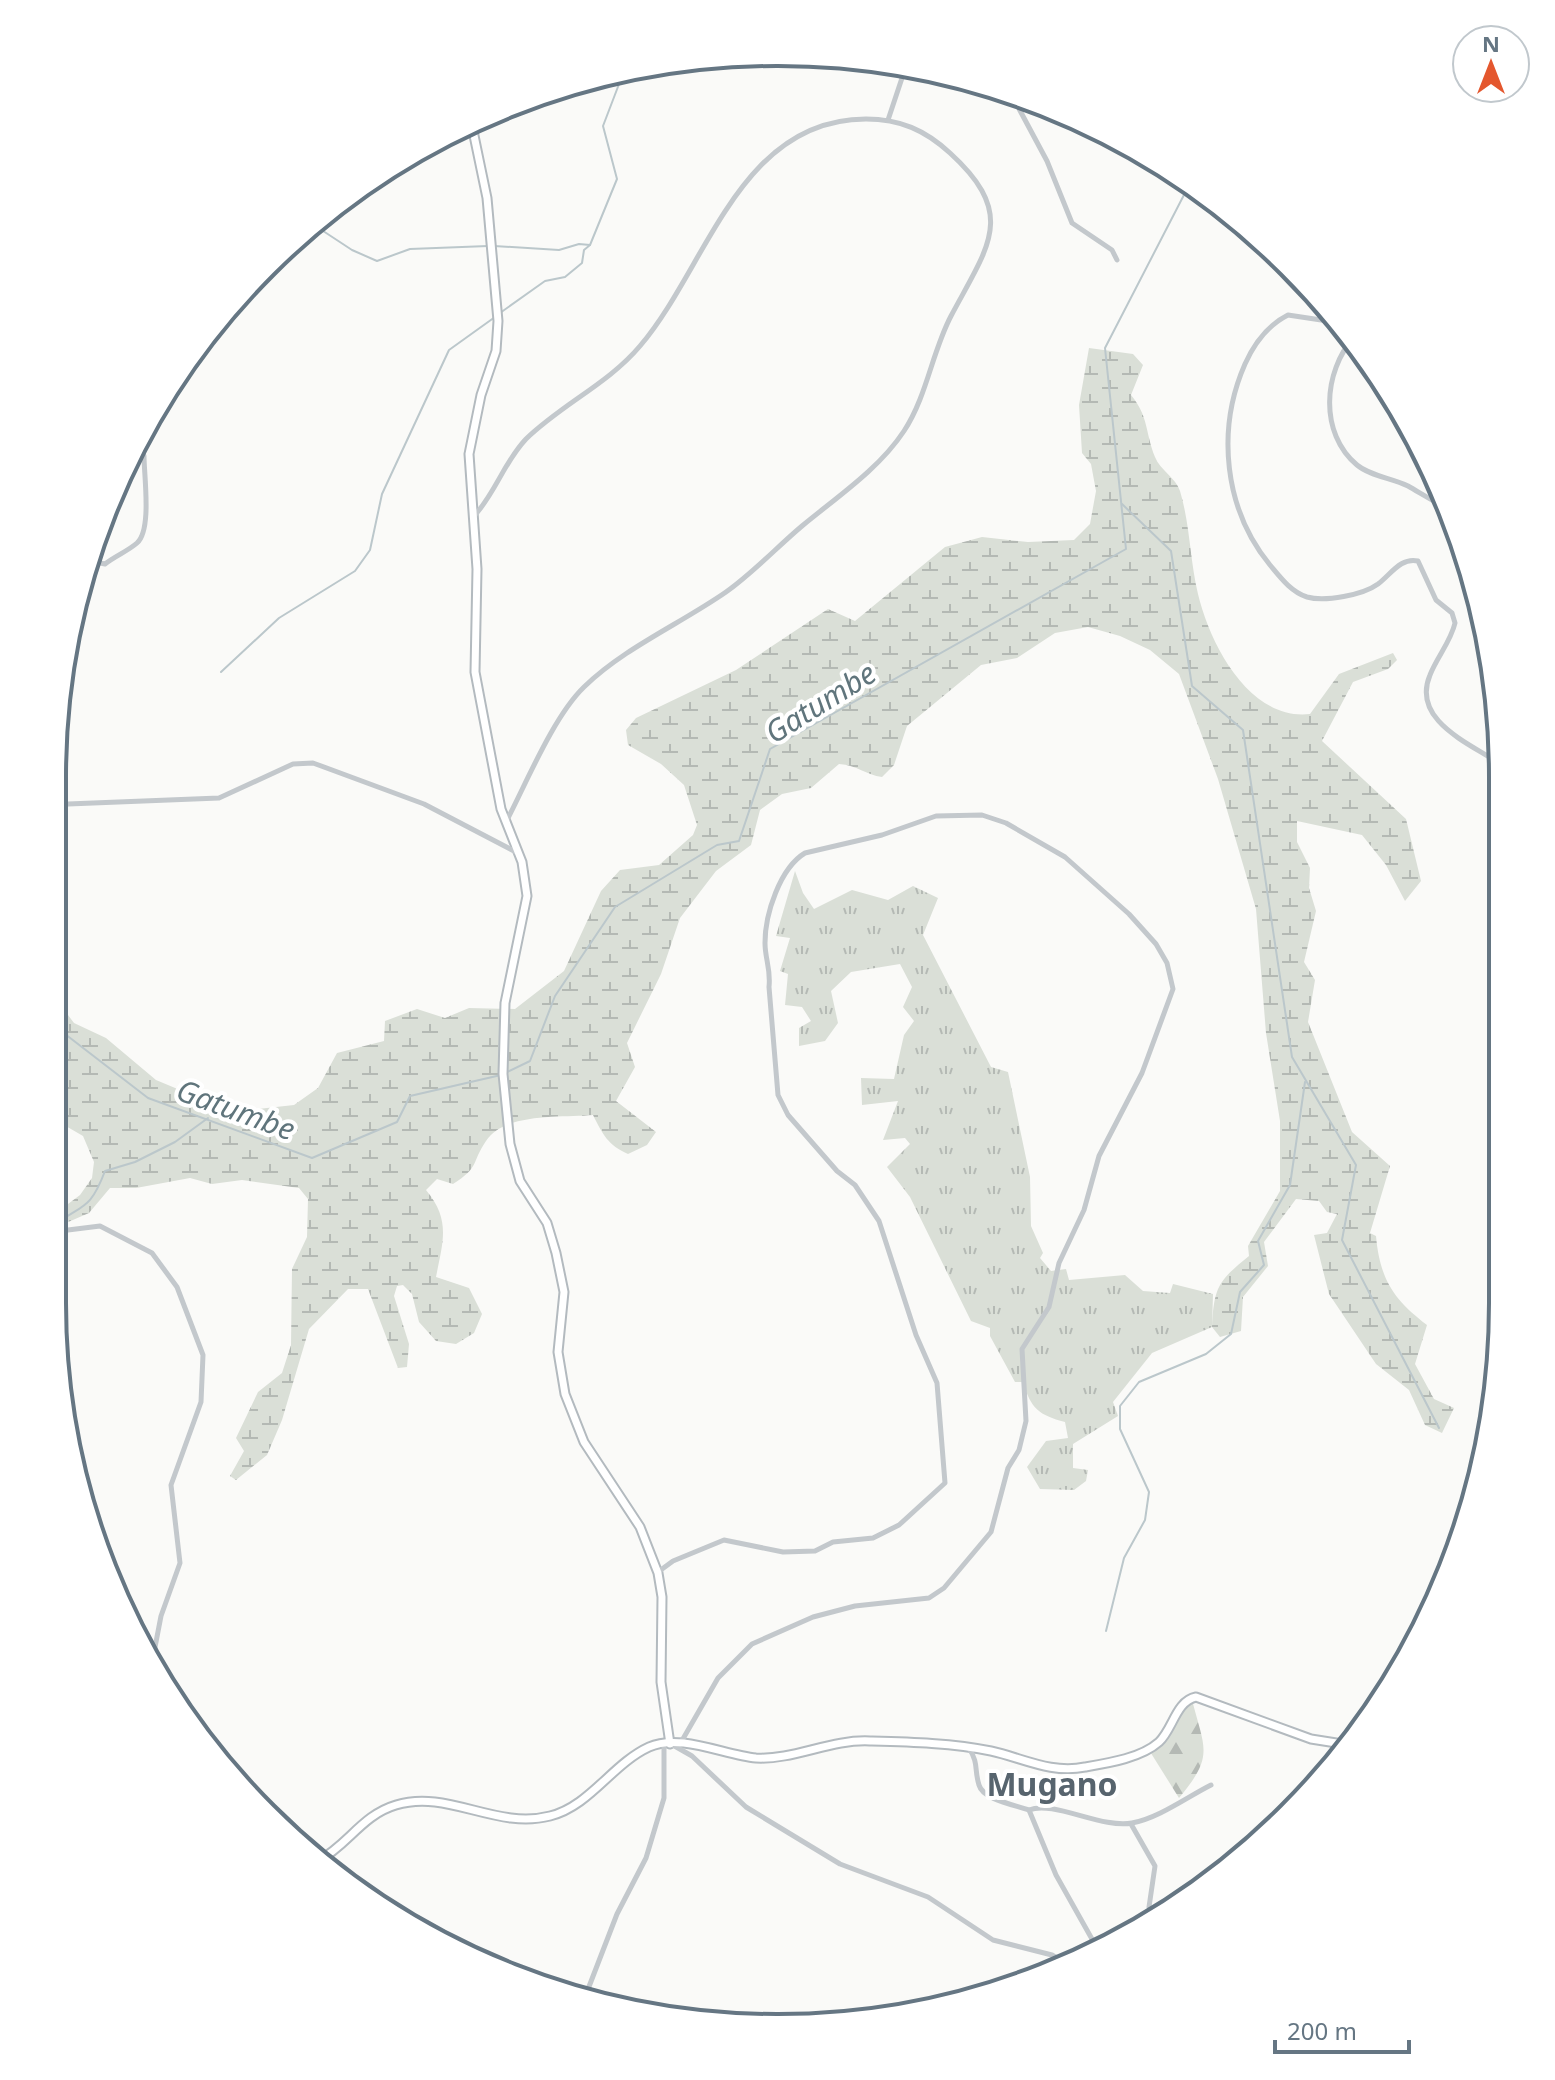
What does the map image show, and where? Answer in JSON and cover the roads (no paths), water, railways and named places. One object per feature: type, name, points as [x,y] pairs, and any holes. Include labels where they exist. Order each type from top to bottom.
[{"type":"main road","points":[[474,134],[487,198],[498,321],[496,351],[481,395],[469,454],[474,516],[475,672],[506,823],[518,852],[527,896],[505,1003],[503,1074],[512,1153],[520,1181],[551,1231],[556,1253],[564,1292],[558,1352],[565,1394],[584,1442],[640,1527],[658,1573],[662,1597],[662,1696],[667,1744]]},
{"type":"main road","points":[[329,1854],[365,1820],[408,1802],[435,1800],[509,1819],[536,1818],[563,1812],[618,1766],[652,1746],[667,1744],[764,1758],[857,1741],[969,1748],[1042,1767],[1085,1767],[1147,1750],[1165,1735],[1185,1702],[1196,1697],[1311,1739],[1336,1743]]},
{"type":"street","points":[[888,120],[902,78]]},
{"type":"street","points":[[1019,109],[1047,161],[1072,223],[1112,250],[1117,260]]},
{"type":"street","points":[[474,516],[523,442],[617,371],[640,346],[664,315],[718,218],[749,179],[785,147],[821,126],[854,119],[888,120],[921,130],[967,169],[986,197],[993,221],[977,266],[946,326],[905,430],[840,496],[728,590],[587,684],[558,725],[506,823]]},
{"type":"street","points":[[1321,319],[1293,313],[1268,330],[1251,351],[1230,402],[1226,443],[1239,510],[1254,546],[1291,588],[1306,597],[1337,596],[1367,589],[1376,586],[1402,563],[1418,561],[1436,600],[1452,613],[1455,623],[1426,687],[1430,708],[1453,735],[1488,757]]},
{"type":"street","points":[[1345,348],[1334,375],[1330,396],[1333,433],[1356,464],[1433,501]]},
{"type":"street","points":[[100,563],[105,564],[139,542],[143,534],[147,516],[143,455]]},
{"type":"street","points":[[66,805],[219,798],[293,764],[313,763],[424,804],[518,852]]},
{"type":"street","points":[[658,1573],[673,1561],[724,1540],[783,1552],[815,1551],[833,1542],[873,1538],[899,1525],[945,1483],[937,1383],[911,1323],[879,1221],[855,1185],[837,1171],[788,1115],[778,1095],[769,987],[771,969],[765,939],[781,879],[794,860],[805,853],[882,835],[936,816],[982,815],[1006,823],[1065,857],[1129,914],[1156,944],[1167,963],[1173,989],[1142,1073],[1099,1156],[1084,1210],[1055,1274],[1049,1307],[1024,1343],[1020,1358],[1026,1421],[1019,1450],[1008,1468],[993,1526],[936,1594],[912,1602],[855,1606],[813,1617],[752,1644],[718,1678],[680,1745]]},
{"type":"street","points":[[66,1230],[100,1226],[152,1253],[177,1287],[203,1355],[201,1402],[171,1485],[180,1563],[161,1616],[155,1647]]},
{"type":"street","points":[[588,1988],[617,1914],[646,1858],[664,1798],[667,1744],[692,1756],[746,1807],[840,1864],[928,1897],[978,1933],[1001,1944],[1056,1957]]},
{"type":"street","points":[[969,1748],[978,1763],[979,1785],[984,1794],[1029,1810],[1037,1807],[1080,1818],[1131,1824],[1211,1785]]},
{"type":"street","points":[[1029,1810],[1056,1875],[1093,1941]]},
{"type":"street","points":[[1131,1824],[1155,1866],[1150,1908]]},
{"type":"waterway","points":[[500,313],[545,281],[565,277],[582,263],[584,250],[590,245],[617,179],[603,126],[619,84]]},
{"type":"waterway","name":"Gatumbe","points":[[507,1072],[530,1061],[555,996],[615,907],[717,845],[739,841],[770,749],[1126,549],[1105,348],[1184,194]]},
{"type":"waterway","points":[[323,231],[352,250],[377,261],[410,249],[488,246]]},
{"type":"waterway","points":[[494,246],[559,250],[579,244],[590,245]]},
{"type":"waterway","points":[[221,672],[279,618],[355,571],[370,550],[382,494],[449,350],[495,317]]},
{"type":"waterway","points":[[1122,504],[1171,551],[1192,686],[1243,730],[1292,1057],[1356,1165],[1342,1240],[1439,1428]]},
{"type":"waterway","name":"Gatumbe","points":[[66,1035],[148,1098],[312,1158],[397,1122],[410,1096],[501,1075]]},
{"type":"waterway","points":[[1106,1631],[1124,1558],[1145,1520],[1149,1492],[1120,1429],[1120,1406],[1139,1382],[1206,1354],[1231,1334],[1240,1292],[1264,1265],[1258,1241],[1290,1185],[1305,1082]]},
{"type":"waterway","points":[[66,1217],[89,1201],[105,1171],[135,1162],[175,1142],[208,1118]]},
{"type":"district","name":"Mugano","points":[[1052,1783]]}]
